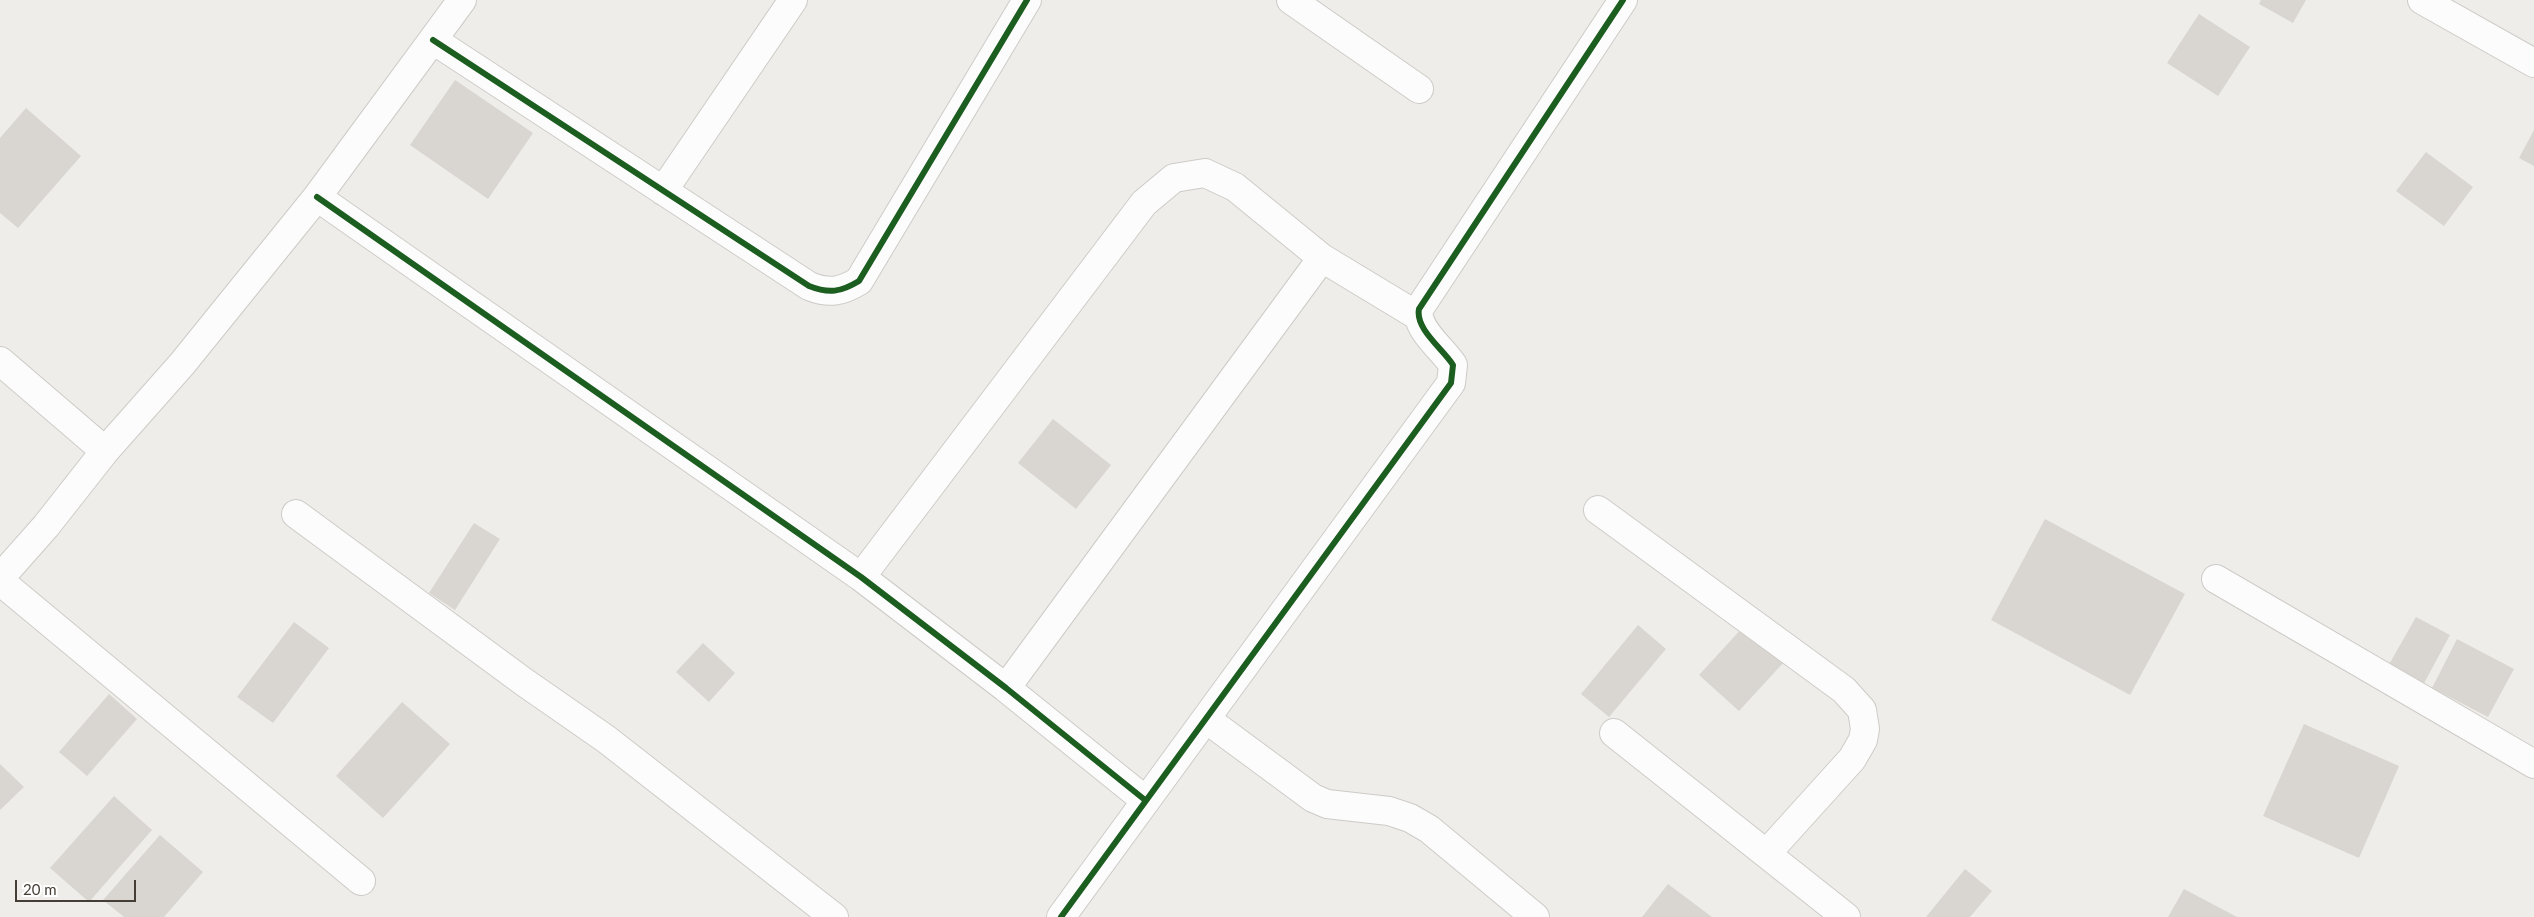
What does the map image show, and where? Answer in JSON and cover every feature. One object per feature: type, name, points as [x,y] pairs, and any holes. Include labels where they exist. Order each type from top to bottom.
[{"type":"street","points":[[361,881],[0,580],[46,526],[105,451],[182,364],[317,197],[462,0]]},
{"type":"street","points":[[663,192],[793,0]]},
{"type":"street","points":[[433,40],[809,286],[824,292],[843,291],[859,281],[1027,0]]},
{"type":"street","points":[[1291,0],[1419,89]]},
{"type":"street","points":[[1418,316],[1420,309],[1623,0]]},
{"type":"street","points":[[2422,0],[2534,63]]},
{"type":"street","points":[[862,577],[1144,203],[1174,178],[1205,173],[1235,186],[1322,258],[1418,316],[1422,326],[1453,365],[1451,384],[1320,559],[1206,720],[1145,800],[1061,917]]},
{"type":"street","points":[[317,197],[608,402],[862,577],[1006,688],[1145,800]]},
{"type":"street","points":[[1006,688],[1322,258]]},
{"type":"street","points":[[0,361],[105,451]]},
{"type":"street","points":[[1598,510],[1844,690],[1862,710],[1865,729],[1863,740],[1852,759],[1767,853]]},
{"type":"street","points":[[296,514],[524,682],[606,739],[834,917]]},
{"type":"street","points":[[2216,579],[2534,764]]},
{"type":"street","points":[[1206,720],[1313,798],[1327,804],[1389,811],[1410,818],[1430,830],[1535,917]]},
{"type":"street","points":[[1614,733],[1846,917]]},
{"type":"building","points":[[2261,0],[2306,0],[2293,23],[2259,4]]},
{"type":"building","points":[[2199,14],[2250,47],[2218,96],[2167,63]]},
{"type":"building","points":[[455,80],[533,133],[488,199],[410,145]]},
{"type":"building","points":[[26,108],[81,156],[18,228],[0,213],[0,138]]},
{"type":"building","points":[[2534,130],[2534,166],[2519,158]]},
{"type":"building","points":[[2426,152],[2473,187],[2444,226],[2396,191]]},
{"type":"building","points":[[1053,419],[1111,465],[1076,509],[1018,463]]},
{"type":"building","points":[[2045,519],[2185,594],[2130,695],[1991,620]]},
{"type":"building","points":[[474,523],[500,539],[455,610],[429,593]]},
{"type":"building","points":[[2416,617],[2450,635],[2422,687],[2387,668]]},
{"type":"building","points":[[294,622],[329,648],[273,723],[237,697]]},
{"type":"building","points":[[1638,625],[1666,649],[1609,717],[1581,694]]},
{"type":"building","points":[[1744,626],[1784,662],[1739,711],[1699,675]]},
{"type":"building","points":[[2457,639],[2514,669],[2488,717],[2432,688]]},
{"type":"building","points":[[703,643],[735,673],[709,702],[676,672]]},
{"type":"building","points":[[109,694],[137,719],[87,776],[59,752]]},
{"type":"building","points":[[402,702],[450,744],[383,818],[336,776]]},
{"type":"building","points":[[2304,724],[2399,766],[2359,858],[2263,816]]},
{"type":"building","points":[[0,764],[24,787],[0,810]]},
{"type":"building","points":[[114,796],[152,830],[89,902],[50,868]]},
{"type":"building","points":[[160,835],[203,872],[164,917],[124,917],[103,900]]},
{"type":"building","points":[[1965,869],[1992,891],[1970,917],[1926,917]]},
{"type":"building","points":[[1668,884],[1712,917],[1642,917]]},
{"type":"building","points":[[2184,889],[2237,917],[2168,917]]},
{"type":"cycle path","points":[[433,40],[809,286],[835,291],[859,281],[1027,0]]},
{"type":"cycle path","points":[[1061,917],[1451,383],[1453,365],[1425,331],[1421,324],[1419,309],[1623,0]]},
{"type":"cycle path","points":[[317,197],[861,577],[1006,688],[1145,800]]}]
